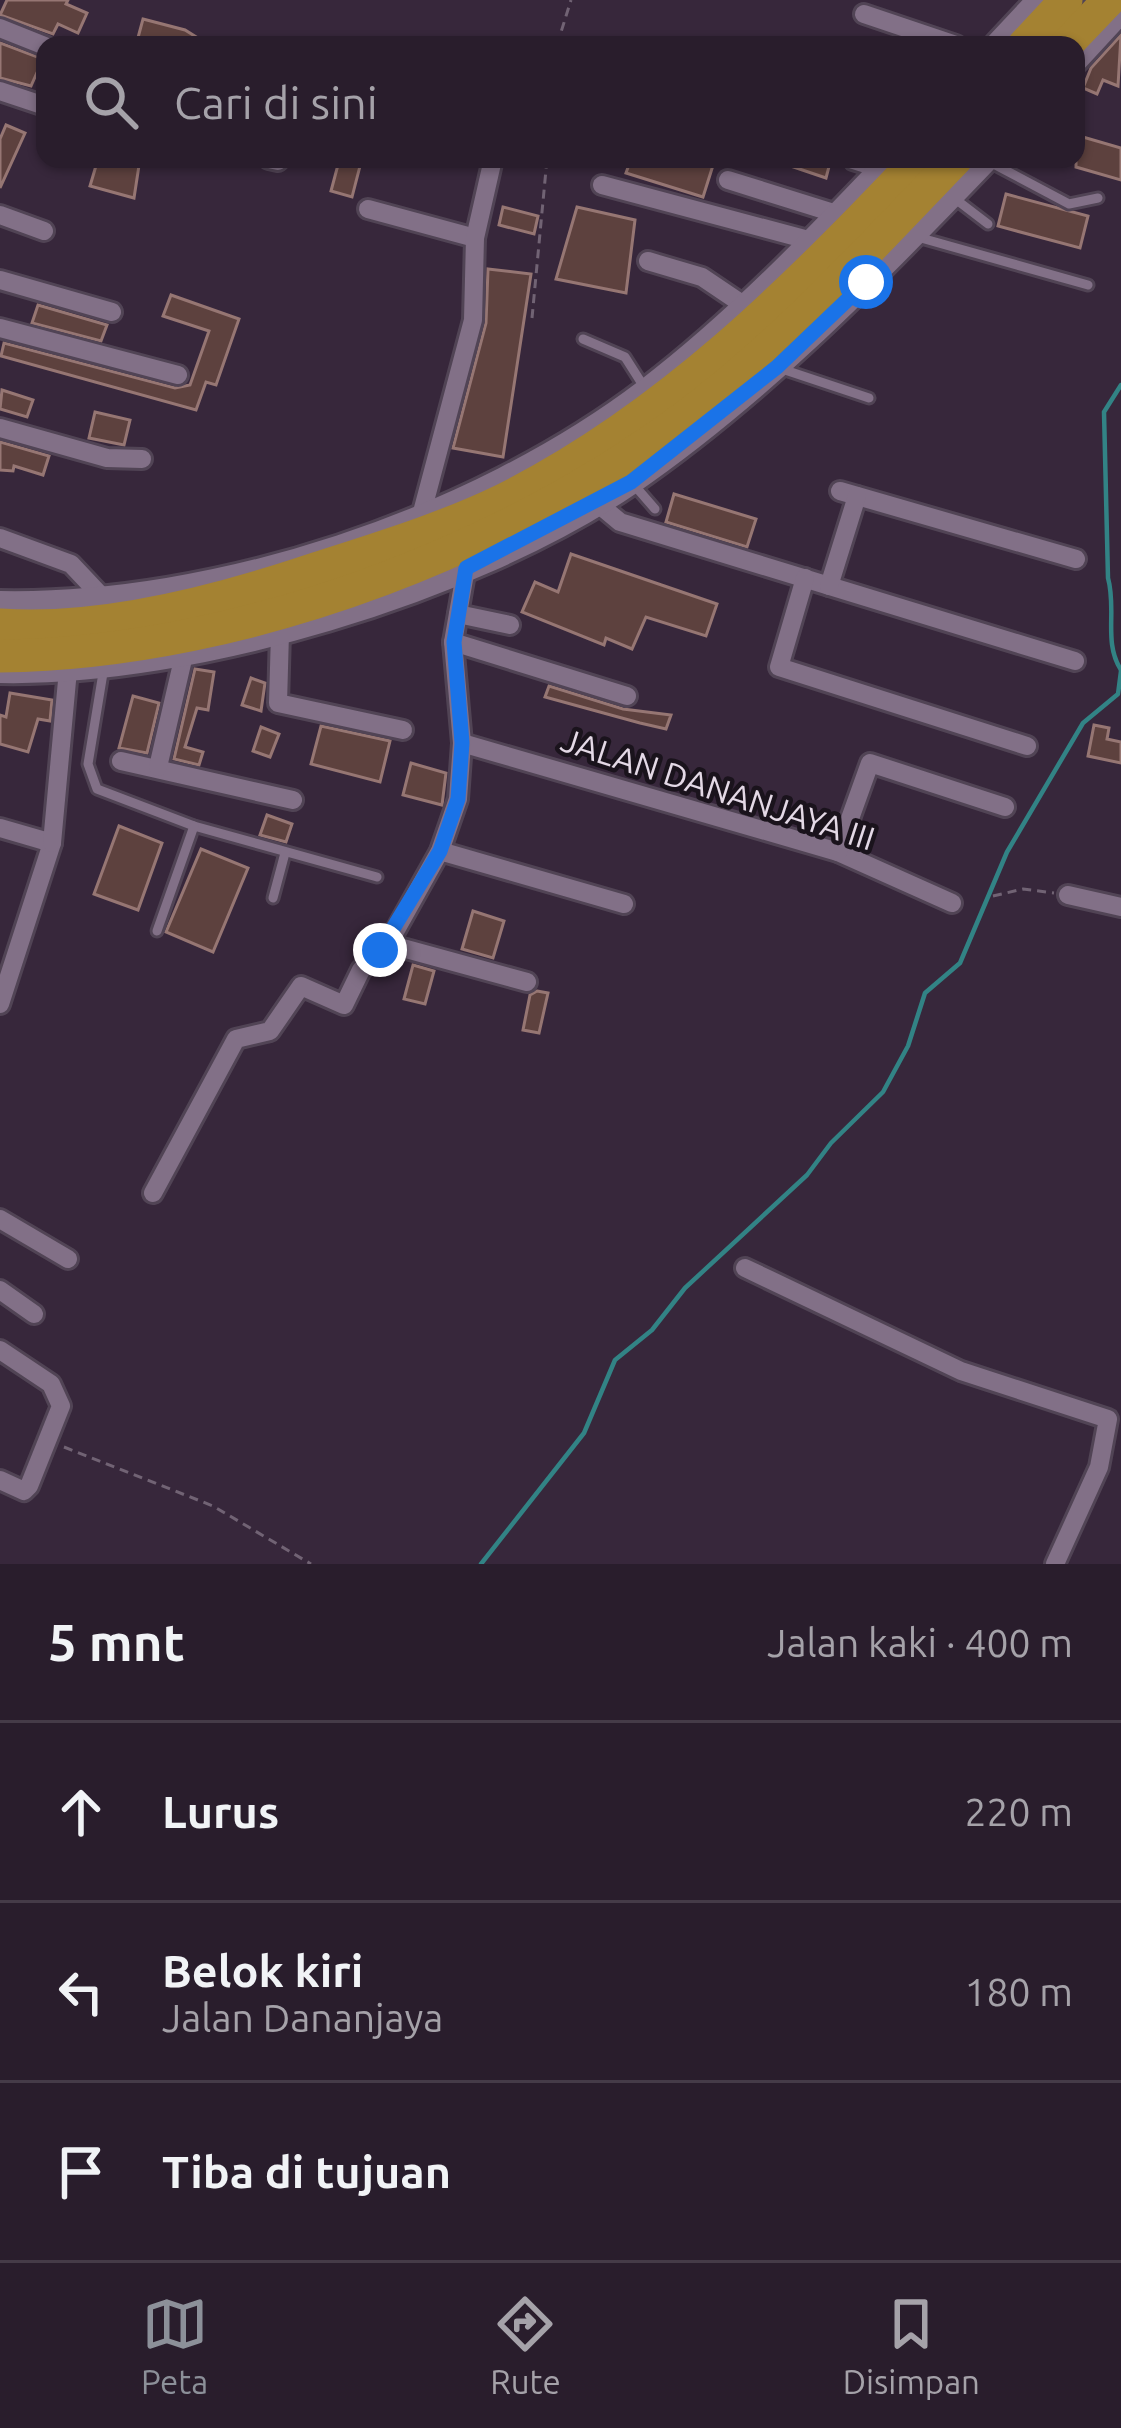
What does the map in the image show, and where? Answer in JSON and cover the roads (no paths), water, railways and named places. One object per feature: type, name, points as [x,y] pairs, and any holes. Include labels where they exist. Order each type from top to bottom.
[{"type":"highway","points":[[1032,36],[1066,0]]},
{"type":"highway","points":[[1075,36],[1109,0]]},
{"type":"highway","points":[[0,656],[106,656],[334,596],[457,550],[597,476],[718,391],[840,237],[909,168]]},
{"type":"highway","points":[[840,237],[943,168]]},
{"type":"highway","points":[[0,625],[72,622],[410,540],[503,500],[597,476]]},
{"type":"street","points":[[1006,36],[1040,0]]},
{"type":"street","points":[[1085,50],[1121,11]]},
{"type":"street","points":[[864,14],[929,36]]},
{"type":"street","points":[[0,28],[36,42]]},
{"type":"street","points":[[0,91],[36,103]]},
{"type":"street","points":[[421,516],[473,320],[475,238],[491,168]]},
{"type":"street","points":[[597,476],[646,390],[746,306],[840,237],[884,168]]},
{"type":"street","points":[[0,671],[68,670],[106,656],[184,655],[280,633],[466,568],[597,476],[777,367],[978,168]]},
{"type":"street","points":[[728,181],[840,237]]},
{"type":"street","points":[[602,185],[840,237]]},
{"type":"street","points":[[368,209],[475,238]]},
{"type":"street","points":[[0,215],[44,232]]},
{"type":"street","points":[[648,261],[702,278],[746,306]]},
{"type":"street","points":[[0,280],[112,312]]},
{"type":"street","points":[[0,328],[178,374]]},
{"type":"street","points":[[0,428],[107,458],[142,459]]},
{"type":"street","points":[[0,603],[192,593],[468,498],[597,476]]},
{"type":"street","points":[[597,476],[620,522],[1075,661]]},
{"type":"street","points":[[829,586],[849,493],[1076,559]]},
{"type":"street","points":[[0,538],[71,564],[103,598]]},
{"type":"street","points":[[153,1193],[236,1039],[270,1031],[301,986],[344,1006],[361,970],[388,944],[440,851],[458,799],[462,743],[454,642],[466,568]]},
{"type":"street","points":[[805,578],[779,667],[1027,746]]},
{"type":"street","points":[[458,614],[509,625]]},
{"type":"street","points":[[280,633],[278,703],[403,730]]},
{"type":"street","points":[[454,642],[627,696]]},
{"type":"street","points":[[158,767],[184,655]]},
{"type":"street","points":[[0,1004],[52,843],[68,670]]},
{"type":"street","name":"JALAN DANANJAYA III","points":[[462,743],[838,852],[952,903]]},
{"type":"street","points":[[122,761],[293,800]]},
{"type":"street","points":[[838,852],[870,764],[1005,807]]},
{"type":"street","points":[[0,828],[52,843]]},
{"type":"street","points":[[440,851],[624,904]]},
{"type":"street","points":[[1068,895],[1121,907]]},
{"type":"street","points":[[388,944],[527,982]]},
{"type":"street","points":[[0,1219],[68,1259]]},
{"type":"street","points":[[745,1268],[961,1371],[1108,1419],[1100,1467],[1055,1564]]},
{"type":"street","points":[[0,1290],[34,1314]]},
{"type":"street","points":[[0,1350],[38,1373],[60,1397],[49,1441],[24,1491],[0,1480]]},
{"type":"lane","points":[[1004,168],[1070,204],[1098,198]]},
{"type":"lane","points":[[952,196],[988,224]]},
{"type":"lane","points":[[914,235],[1088,285]]},
{"type":"lane","points":[[583,339],[625,357],[646,390]]},
{"type":"lane","points":[[777,367],[869,398]]},
{"type":"lane","points":[[597,476],[655,509]]},
{"type":"lane","points":[[106,656],[89,779],[120,802],[377,877]]},
{"type":"lane","points":[[157,931],[194,826]]},
{"type":"lane","points":[[274,898],[285,853]]},
{"type":"waterway","points":[[1121,385],[1104,412],[1111,637],[1121,670]]},
{"type":"waterway","points":[[481,1564],[584,1433],[615,1360],[652,1330],[685,1288],[807,1175],[831,1143],[883,1092],[908,1046],[925,993],[960,963],[1007,852],[1083,723],[1118,694],[1121,671]]}]
